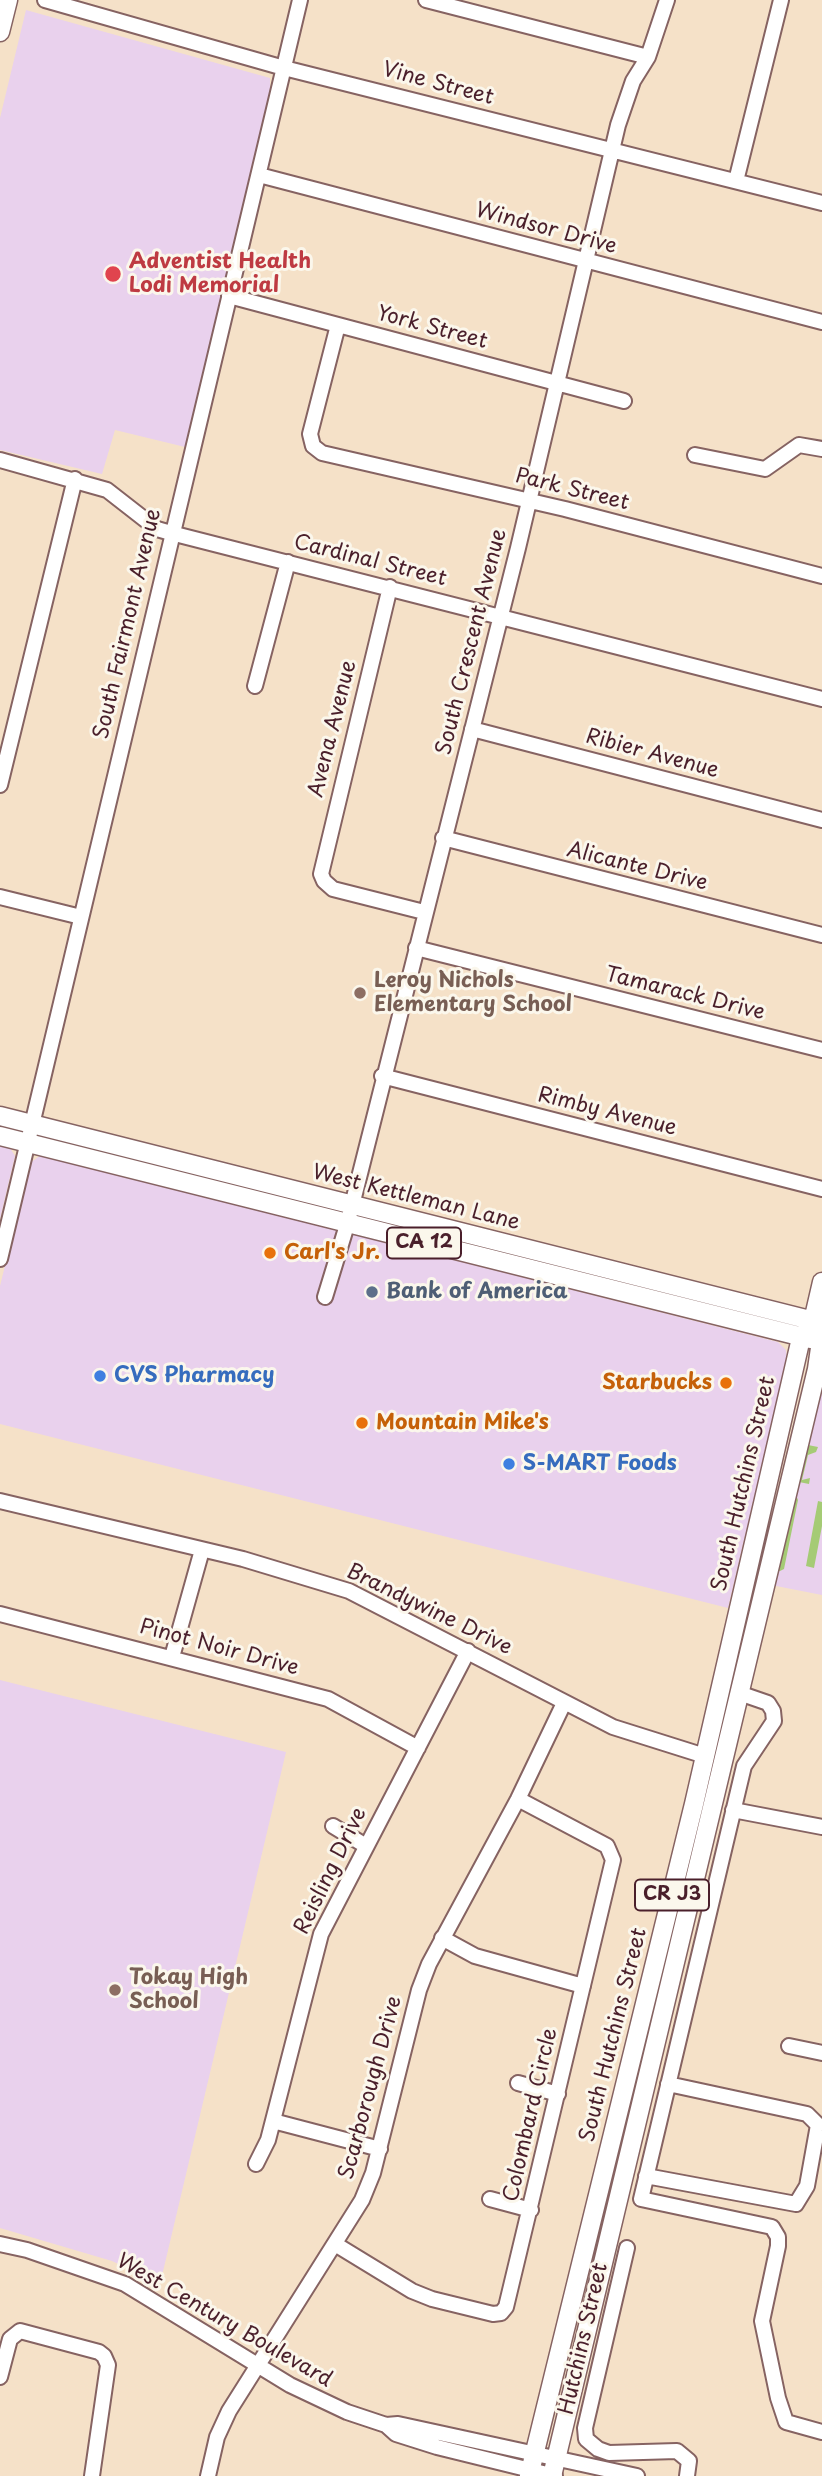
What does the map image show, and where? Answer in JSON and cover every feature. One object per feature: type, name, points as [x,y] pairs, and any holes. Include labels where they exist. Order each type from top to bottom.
[{"type":"main road","points":[[0,32],[8,0]]},
{"type":"main road","name":"West Kettleman Lane","points":[[0,1116],[633,1276],[819,1332]]},
{"type":"main road","name":"West Kettleman Lane","points":[[0,1136],[801,1338]]},
{"type":"main road","points":[[593,1285],[612,1278],[633,1276]]},
{"type":"main road","name":"South Hutchins Street","points":[[554,2472],[780,1524],[819,1332],[822,1282]]},
{"type":"main road","name":"South Hutchins Street","points":[[531,2467],[705,1756],[801,1338],[819,1332]]},
{"type":"main road","points":[[767,1487],[777,1503],[780,1524]]},
{"type":"street","name":"Vine Street","points":[[45,0],[284,68],[822,203]]},
{"type":"street","name":"South Fairmont Avenue","points":[[0,1259],[300,0]]},
{"type":"street","points":[[426,0],[648,57]]},
{"type":"street","name":"South Crescent Avenue","points":[[325,1297],[347,1224],[382,1076],[472,729],[612,150],[627,96],[648,57],[667,0]]},
{"type":"street","points":[[736,181],[781,0]]},
{"type":"street","name":"Windsor Drive","points":[[259,175],[822,322]]},
{"type":"street","name":"York Street","points":[[229,296],[624,401]]},
{"type":"street","name":"Park Street","points":[[338,325],[310,434],[313,446],[322,453],[529,500],[822,576]]},
{"type":"street","points":[[695,455],[765,469],[799,445],[822,449]]},
{"type":"street","name":"Cardinal Street","points":[[0,460],[107,489],[157,529],[822,699]]},
{"type":"street","points":[[0,785],[75,480]]},
{"type":"street","points":[[256,686],[288,562]]},
{"type":"street","name":"Avena Avenue","points":[[390,587],[321,865],[324,881],[333,889],[424,912]]},
{"type":"street","name":"Ribier Avenue","points":[[472,729],[822,820]]},
{"type":"street","name":"Alicante Drive","points":[[443,838],[822,935]]},
{"type":"street","points":[[0,897],[81,917]]},
{"type":"street","name":"Tamarack Drive","points":[[416,948],[822,1050]]},
{"type":"street","name":"Rimby Avenue","points":[[382,1076],[822,1189]]},
{"type":"street","name":"Brandywine Drive","points":[[0,1501],[301,1575],[349,1591],[613,1727],[705,1756]]},
{"type":"street","points":[[172,1657],[202,1550]]},
{"type":"street","name":"Pinot Noir Drive","points":[[0,1614],[328,1699],[418,1748]]},
{"type":"street","name":"Reisling Drive","points":[[257,2164],[263,2156],[273,2121],[321,1934],[468,1651]]},
{"type":"street","points":[[739,1693],[768,1703],[774,1721],[744,1766],[640,2200],[772,2228],[778,2246],[762,2321],[778,2398],[786,2422],[822,2432]]},
{"type":"street","name":"Scarborough Drive","points":[[208,2476],[217,2437],[257,2365],[362,2200],[380,2149],[419,1990],[442,1938],[517,1799],[564,1703]]},
{"type":"street","name":"Colombard Circle","points":[[335,2244],[412,2291],[493,2314],[501,2313],[506,2307],[613,1860],[612,1852],[607,1846],[517,1799]]},
{"type":"street","points":[[733,1810],[822,1827]]},
{"type":"street","points":[[333,1826],[366,1846]]},
{"type":"street","points":[[442,1938],[475,1956],[583,1986]]},
{"type":"street","points":[[789,2046],[822,2053]]},
{"type":"street","points":[[518,2083],[558,2094]]},
{"type":"street","points":[[646,2176],[796,2204],[807,2186],[820,2125],[807,2113],[668,2084]]},
{"type":"street","points":[[273,2121],[380,2149]]},
{"type":"street","points":[[490,2199],[531,2210]]},
{"type":"street","name":"West Century Boulevard","points":[[0,2244],[27,2250],[125,2284],[316,2399],[386,2425],[398,2424],[554,2472],[638,2476]]},
{"type":"street","name":"Hutchins Street","points":[[626,2248],[585,2428],[586,2439],[598,2449],[609,2452],[677,2451],[689,2461],[687,2476]]},
{"type":"street","points":[[0,2377],[9,2339],[20,2331],[99,2351],[104,2356],[108,2365],[92,2476]]},
{"type":"shaded area","name":"Adventist Health Lodi Memorial","points":[[26,10],[270,78],[270,92],[185,447],[115,430],[102,474],[0,450],[0,118]]},
{"type":"shaded area","points":[[0,1144],[10,1148],[15,1156],[0,1219]]},
{"type":"shaded area","points":[[41,1155],[778,1342],[786,1350],[787,1357],[728,1608],[0,1424],[0,1286],[30,1163]]},
{"type":"shaded area","points":[[822,1365],[822,1595],[771,1585]]},
{"type":"shaded area","name":"Tokay High School","points":[[0,1680],[286,1752],[160,2284],[112,2261],[0,2228]]},
{"type":"green space","points":[[808,1445],[818,1447],[816,1452],[808,1455],[802,1480],[810,1478],[809,1484],[799,1482]]},
{"type":"green space","points":[[796,1495],[798,1500],[784,1569],[780,1571],[778,1570]]},
{"type":"green space","points":[[818,1501],[822,1502],[822,1526],[814,1568],[806,1566]]},
{"type":"place","name":"Adventist Health Lodi Memorial","points":[[113,274]]},
{"type":"place","name":"Leroy Nichols Elementary School","points":[[360,993]]},
{"type":"place","name":"Carl's Jr.","points":[[270,1253]]},
{"type":"place","name":"Bank of America","points":[[372,1292]]},
{"type":"place","name":"CVS Pharmacy","points":[[100,1376]]},
{"type":"place","name":"Starbucks","points":[[726,1383]]},
{"type":"place","name":"Mountain Mike's","points":[[362,1423]]},
{"type":"place","name":"S-MART Foods","points":[[509,1464]]},
{"type":"place","name":"Tokay High School","points":[[115,1990]]}]
